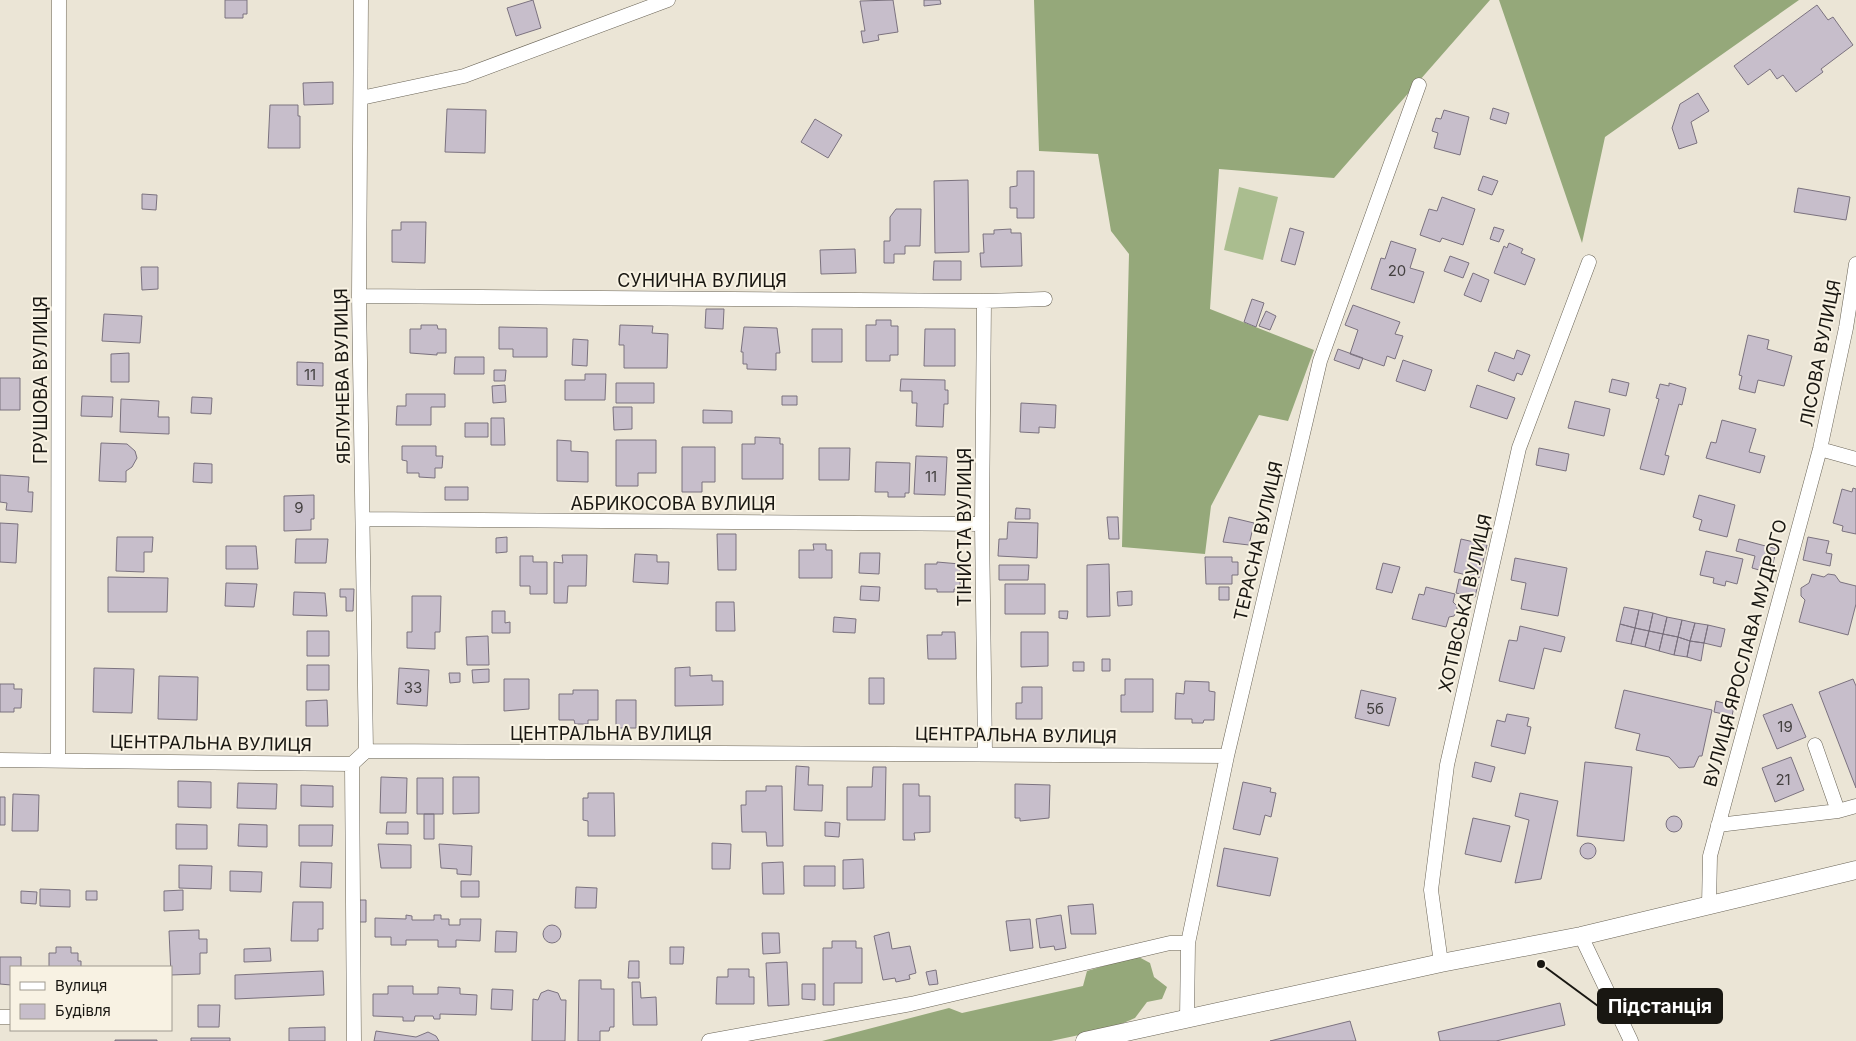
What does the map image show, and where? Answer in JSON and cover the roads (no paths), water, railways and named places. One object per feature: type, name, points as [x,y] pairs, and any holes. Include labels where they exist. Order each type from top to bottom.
[{"type":"street","name":"ГРУШОВА ВУЛИЦЯ","points":[[58,760],[59,0]]},
{"type":"street","name":"ЯБЛУНЕВА ВУЛИЦЯ","points":[[361,0],[359,296],[364,519],[366,751]]},
{"type":"street","points":[[361,98],[464,76],[668,0]]},
{"type":"street","name":"ТЕРАСНА ВУЛИЦЯ","points":[[1187,1019],[1188,942],[1227,756],[1320,361],[1419,85]]},
{"type":"street","name":"ХОТІВСЬКА ВУЛИЦЯ","points":[[1440,963],[1431,890],[1447,765],[1519,448],[1588,262]]},
{"type":"street","name":"ЛІСОВА ВУЛИЦЯ","points":[[1820,449],[1846,328],[1856,264]]},
{"type":"street","name":"СУНИЧНА ВУЛИЦЯ","points":[[359,296],[984,301],[1045,299]]},
{"type":"street","name":"ТІНИСТА ВУЛИЦЯ","points":[[984,301],[982,524],[985,753]]},
{"type":"street","points":[[1820,449],[1856,459]]},
{"type":"street","name":"ВУЛИЦЯ ЯРОСЛАВА МУДРОГО","points":[[1709,905],[1710,856],[1820,449]]},
{"type":"street","name":"АБРИКОСОВА ВУЛИЦЯ","points":[[364,519],[982,524]]},
{"type":"street","points":[[1815,745],[1838,811]]},
{"type":"street","name":"ЦЕНТРАЛЬНА ВУЛИЦЯ","points":[[366,751],[985,753],[1227,756]]},
{"type":"street","points":[[354,1041],[352,764],[366,751]]},
{"type":"street","name":"ЦЕНТРАЛЬНА ВУЛИЦЯ","points":[[0,760],[352,764]]},
{"type":"street","points":[[1718,825],[1838,811],[1856,806]]},
{"type":"street","points":[[1085,1041],[1440,963],[1581,936],[1856,870]]},
{"type":"street","points":[[1581,936],[1630,1041]]},
{"type":"street","points":[[709,1041],[911,1004],[1170,943],[1188,942]]},
{"type":"place","name":"Підстанція","points":[[1541,964]]}]
